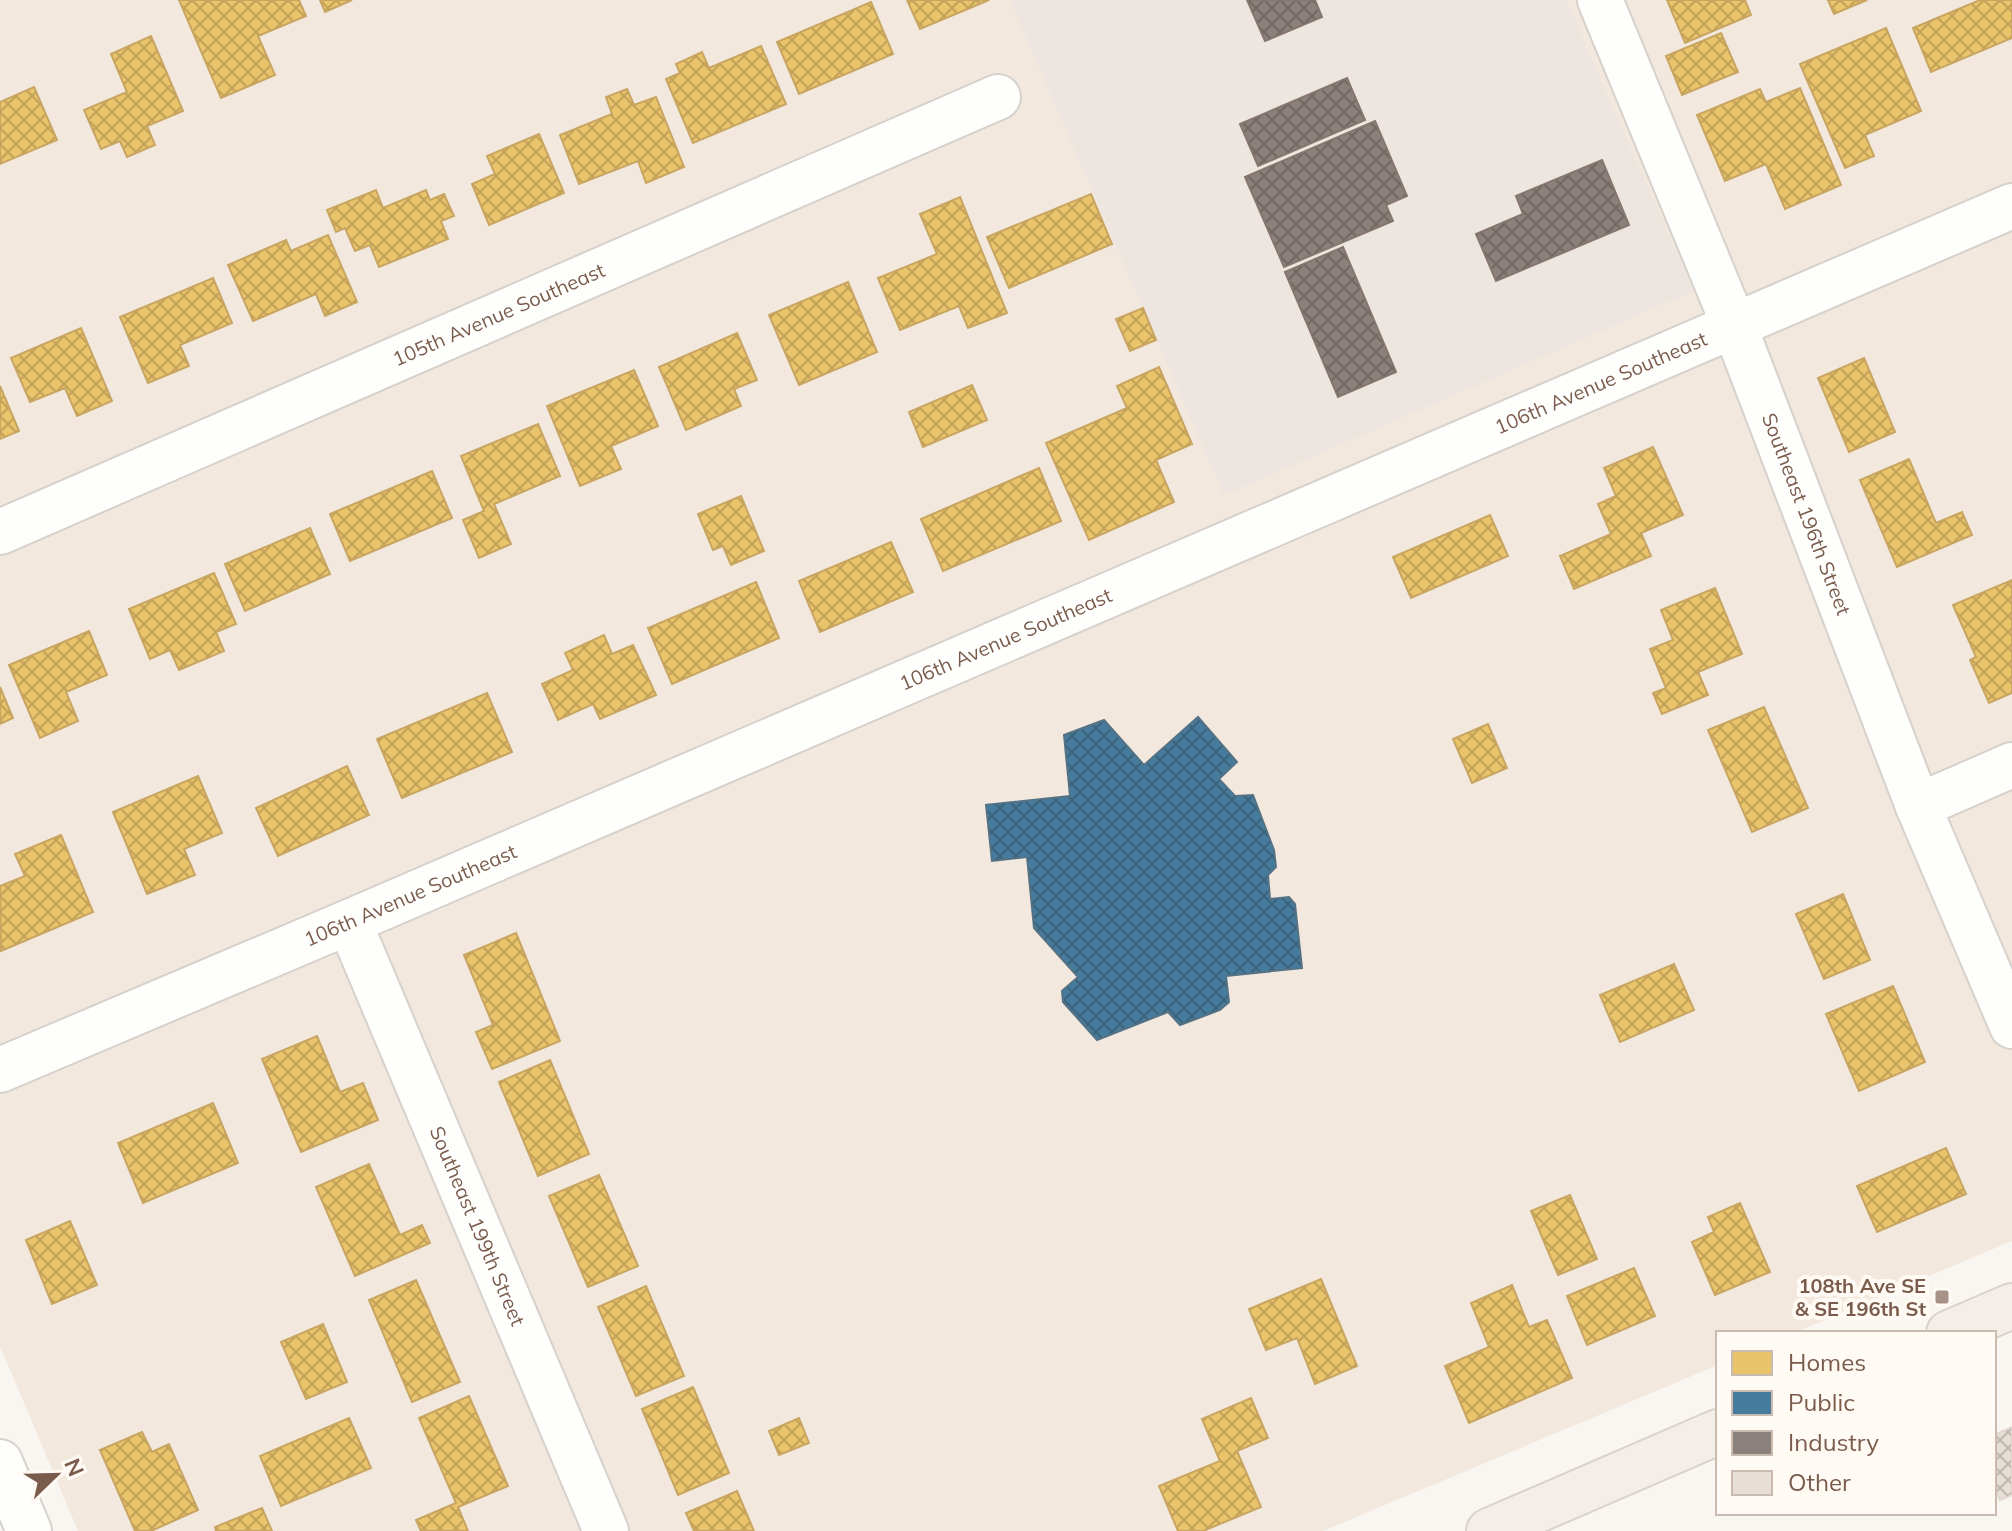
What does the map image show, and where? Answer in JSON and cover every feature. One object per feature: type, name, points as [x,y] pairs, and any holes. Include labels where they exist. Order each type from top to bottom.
[{"type":"main road","points":[[1954,1331],[2012,1306]]},
{"type":"main road","points":[[1489,1531],[1716,1433]]},
{"type":"street","name":"Southeast 196th Street","points":[[1600,0],[1734,325],[1918,806],[2012,1026]]},
{"type":"street","name":"105th Avenue Southeast","points":[[0,532],[998,97]]},
{"type":"street","name":"106th Avenue Southeast","points":[[0,1070],[2012,206]]},
{"type":"street","points":[[1918,806],[2012,765]]},
{"type":"street","name":"Southeast 199th Street","points":[[349,922],[606,1531]]},
{"type":"street","points":[[0,1462],[29,1531]]},
{"type":"shaded area","points":[[0,0],[2012,0],[2012,1241],[1799,1331],[1716,1331],[1716,1366],[1323,1531],[78,1531],[0,1346]]},
{"type":"shaded area","points":[[1010,0],[1566,0],[1693,291],[1224,495]]},
{"type":"building: Homes","points":[[179,0],[299,0],[306,16],[258,36],[275,75],[221,98]]},
{"type":"building: Homes","points":[[320,0],[352,0],[325,12]]},
{"type":"building: Homes","points":[[907,0],[989,0],[920,29]]},
{"type":"building: Homes","points":[[1667,0],[1745,0],[1751,15],[1685,43]]},
{"type":"building: Homes","points":[[1828,0],[1867,0],[1834,14]]},
{"type":"building: Homes","points":[[1980,0],[2012,0],[2012,38],[1931,72],[1913,28]]},
{"type":"building: Homes","points":[[871,2],[893,54],[799,94],[777,42]]},
{"type":"building: Homes","points":[[1886,28],[1921,111],[1865,135],[1874,156],[1845,168],[1800,64]]},
{"type":"building: Homes","points":[[1721,33],[1738,72],[1682,95],[1666,56]]},
{"type":"building: Homes","points":[[151,36],[183,111],[147,126],[155,145],[127,157],[120,141],[101,149],[84,110],[127,92],[111,54]]},
{"type":"building: Homes","points":[[761,46],[786,104],[693,143],[666,79],[680,73],[676,64],[702,52],[709,68]]},
{"type":"building: Homes","points":[[34,87],[57,140],[0,164],[0,102]]},
{"type":"building: Homes","points":[[1800,88],[1841,185],[1785,209],[1766,164],[1725,181],[1697,115],[1760,89],[1766,102]]},
{"type":"building: Homes","points":[[627,89],[634,105],[656,97],[684,167],[646,183],[638,161],[579,184],[560,135],[612,114],[606,97]]},
{"type":"building: Homes","points":[[539,134],[564,193],[489,225],[472,184],[495,174],[487,156]]},
{"type":"building: Homes","points":[[376,190],[383,208],[426,190],[430,200],[444,194],[454,216],[441,221],[448,239],[379,267],[370,245],[355,251],[345,228],[336,232],[327,210]]},
{"type":"building: Homes","points":[[1091,194],[1112,244],[1009,288],[987,237]]},
{"type":"building: Homes","points":[[960,197],[1007,313],[968,328],[959,306],[900,330],[878,278],[937,254],[920,214]]},
{"type":"building: Homes","points":[[328,235],[357,302],[325,316],[316,294],[253,321],[228,265],[286,240],[291,251]]},
{"type":"building: Homes","points":[[213,278],[232,323],[180,345],[189,366],[148,383],[120,317]]},
{"type":"building: Homes","points":[[848,282],[877,352],[799,385],[769,315]]},
{"type":"building: Homes","points":[[1143,308],[1156,340],[1130,351],[1116,319]]},
{"type":"building: Homes","points":[[81,328],[112,401],[77,416],[65,388],[30,402],[11,358]]},
{"type":"building: Homes","points":[[737,333],[757,380],[734,389],[741,406],[686,430],[659,367]]},
{"type":"building: Homes","points":[[1864,358],[1895,432],[1849,452],[1818,378]]},
{"type":"building: Homes","points":[[1159,367],[1192,444],[1156,460],[1174,502],[1089,540],[1046,443],[1127,408],[1117,386]]},
{"type":"building: Homes","points":[[634,370],[658,426],[611,446],[621,469],[580,486],[547,406]]},
{"type":"building: Homes","points":[[972,385],[987,420],[923,447],[909,412]]},
{"type":"building: Homes","points":[[0,386],[19,431],[0,439]]},
{"type":"building: Homes","points":[[538,424],[560,476],[494,504],[511,544],[479,558],[463,520],[484,511],[461,456]]},
{"type":"building: Homes","points":[[1653,447],[1683,515],[1641,533],[1651,556],[1574,589],[1560,556],[1611,534],[1598,504],[1616,496],[1604,468]]},
{"type":"building: Homes","points":[[1909,459],[1936,523],[1962,512],[1972,535],[1897,567],[1860,480]]},
{"type":"building: Homes","points":[[1039,468],[1061,521],[943,571],[921,519]]},
{"type":"building: Homes","points":[[432,471],[452,518],[350,561],[330,514]]},
{"type":"building: Homes","points":[[741,496],[764,551],[731,565],[723,546],[713,550],[698,514]]},
{"type":"building: Homes","points":[[1490,515],[1508,556],[1411,598],[1393,557]]},
{"type":"building: Homes","points":[[310,528],[330,574],[245,611],[225,564]]},
{"type":"building: Homes","points":[[891,542],[913,592],[820,632],[799,581]]},
{"type":"building: Homes","points":[[214,573],[236,624],[216,632],[224,651],[179,670],[170,650],[150,659],[129,609]]},
{"type":"building: Homes","points":[[2012,580],[2012,693],[1989,703],[1970,660],[1976,657],[1953,605]]},
{"type":"building: Homes","points":[[756,582],[779,638],[672,684],[648,628]]},
{"type":"building: Homes","points":[[1715,588],[1742,654],[1698,672],[1708,695],[1662,714],[1653,693],[1666,688],[1650,649],[1673,640],[1661,610]]},
{"type":"building: Homes","points":[[89,631],[107,675],[66,692],[78,721],[40,738],[9,665]]},
{"type":"building: Homes","points":[[604,635],[612,654],[633,645],[656,695],[600,719],[593,704],[558,720],[542,684],[573,670],[565,653]]},
{"type":"building: Homes","points":[[0,687],[13,718],[0,724]]},
{"type":"building: Homes","points":[[487,693],[512,752],[402,798],[377,739]]},
{"type":"building: Homes","points":[[1764,707],[1808,808],[1752,832],[1708,730]]},
{"type":"building: Homes","points":[[1488,724],[1507,768],[1472,783],[1453,739]]},
{"type":"building: Homes","points":[[347,766],[369,815],[278,856],[256,808]]},
{"type":"building: Homes","points":[[198,776],[222,833],[184,849],[195,875],[147,894],[113,812]]},
{"type":"building: Homes","points":[[61,835],[93,912],[1,951],[0,886],[25,876],[15,854]]},
{"type":"building: Homes","points":[[1843,894],[1870,960],[1824,979],[1796,914]]},
{"type":"building: Homes","points":[[516,933],[560,1041],[492,1069],[476,1032],[493,1025],[464,955]]},
{"type":"building: Homes","points":[[1674,964],[1694,1010],[1620,1042],[1600,995]]},
{"type":"building: Homes","points":[[1893,986],[1925,1062],[1859,1091],[1826,1014]]},
{"type":"building: Homes","points":[[317,1036],[340,1092],[363,1083],[378,1120],[301,1152],[262,1059]]},
{"type":"building: Homes","points":[[550,1060],[589,1154],[538,1176],[499,1082]]},
{"type":"building: Homes","points":[[213,1103],[238,1163],[143,1203],[118,1143]]},
{"type":"building: Homes","points":[[1946,1148],[1966,1194],[1877,1232],[1857,1186]]},
{"type":"building: Homes","points":[[369,1164],[400,1235],[422,1225],[430,1243],[355,1276],[316,1187]]},
{"type":"building: Homes","points":[[599,1175],[638,1266],[588,1287],[549,1196]]},
{"type":"building: Homes","points":[[1570,1195],[1597,1259],[1558,1275],[1531,1211]]},
{"type":"building: Homes","points":[[1740,1203],[1770,1272],[1715,1295],[1692,1242],[1714,1232],[1708,1217]]},
{"type":"building: Homes","points":[[70,1221],[97,1285],[52,1304],[26,1240]]},
{"type":"building: Homes","points":[[1634,1268],[1655,1316],[1587,1345],[1567,1296]]},
{"type":"building: Homes","points":[[1321,1279],[1357,1366],[1315,1384],[1297,1338],[1266,1350],[1249,1309]]},
{"type":"building: Homes","points":[[416,1280],[460,1382],[412,1402],[369,1300]]},
{"type":"building: Homes","points":[[1512,1285],[1529,1327],[1547,1320],[1572,1378],[1469,1423],[1445,1366],[1489,1347],[1471,1303]]},
{"type":"building: Homes","points":[[646,1286],[684,1376],[636,1396],[598,1307]]},
{"type":"building: Homes","points":[[323,1324],[347,1382],[306,1399],[281,1342]]},
{"type":"building: Homes","points":[[693,1387],[729,1473],[678,1495],[642,1409]]},
{"type":"building: Homes","points":[[469,1396],[508,1486],[458,1507],[468,1531],[421,1531],[416,1520],[456,1503],[419,1418]]},
{"type":"building: Homes","points":[[1251,1398],[1268,1438],[1237,1451],[1261,1507],[1203,1531],[1178,1531],[1159,1486],[1220,1461],[1202,1419]]},
{"type":"building: Homes","points":[[349,1418],[371,1468],[281,1506],[260,1456]]},
{"type":"building: Homes","points":[[799,1418],[809,1443],[779,1455],[769,1431]]},
{"type":"building: Homes","points":[[142,1432],[152,1452],[169,1444],[198,1510],[151,1531],[135,1531],[100,1450]]},
{"type":"building: Homes","points":[[737,1491],[754,1531],[694,1531],[686,1513]]},
{"type":"building: Homes","points":[[262,1508],[272,1531],[216,1531],[215,1527]]},
{"type":"building: Public","points":[[1198,717],[1237,762],[1219,779],[1235,796],[1253,795],[1274,850],[1276,867],[1268,875],[1270,899],[1289,897],[1295,904],[1302,968],[1226,976],[1229,1002],[1220,1010],[1180,1025],[1168,1012],[1097,1040],[1063,1002],[1062,991],[1078,977],[1034,928],[1027,857],[992,861],[986,805],[1070,796],[1064,735],[1104,720],[1144,765]]},
{"type":"building: Industry","points":[[1247,0],[1315,0],[1322,17],[1265,41]]},
{"type":"building: Industry","points":[[1347,78],[1365,120],[1258,166],[1240,124]]},
{"type":"building: Industry","points":[[1375,121],[1407,196],[1386,205],[1393,221],[1284,267],[1245,177]]},
{"type":"building: Industry","points":[[1602,160],[1629,225],[1496,281],[1476,234],[1523,214],[1516,196]]},
{"type":"building: Industry","points":[[1343,247],[1396,372],[1338,397],[1285,272]]},
{"type":"building: Other","points":[[2012,1427],[2012,1495],[2000,1500],[1996,1491],[1996,1434]]},
{"type":"place","name":"108th Ave SE & SE 196th St","points":[[1942,1297]]}]
